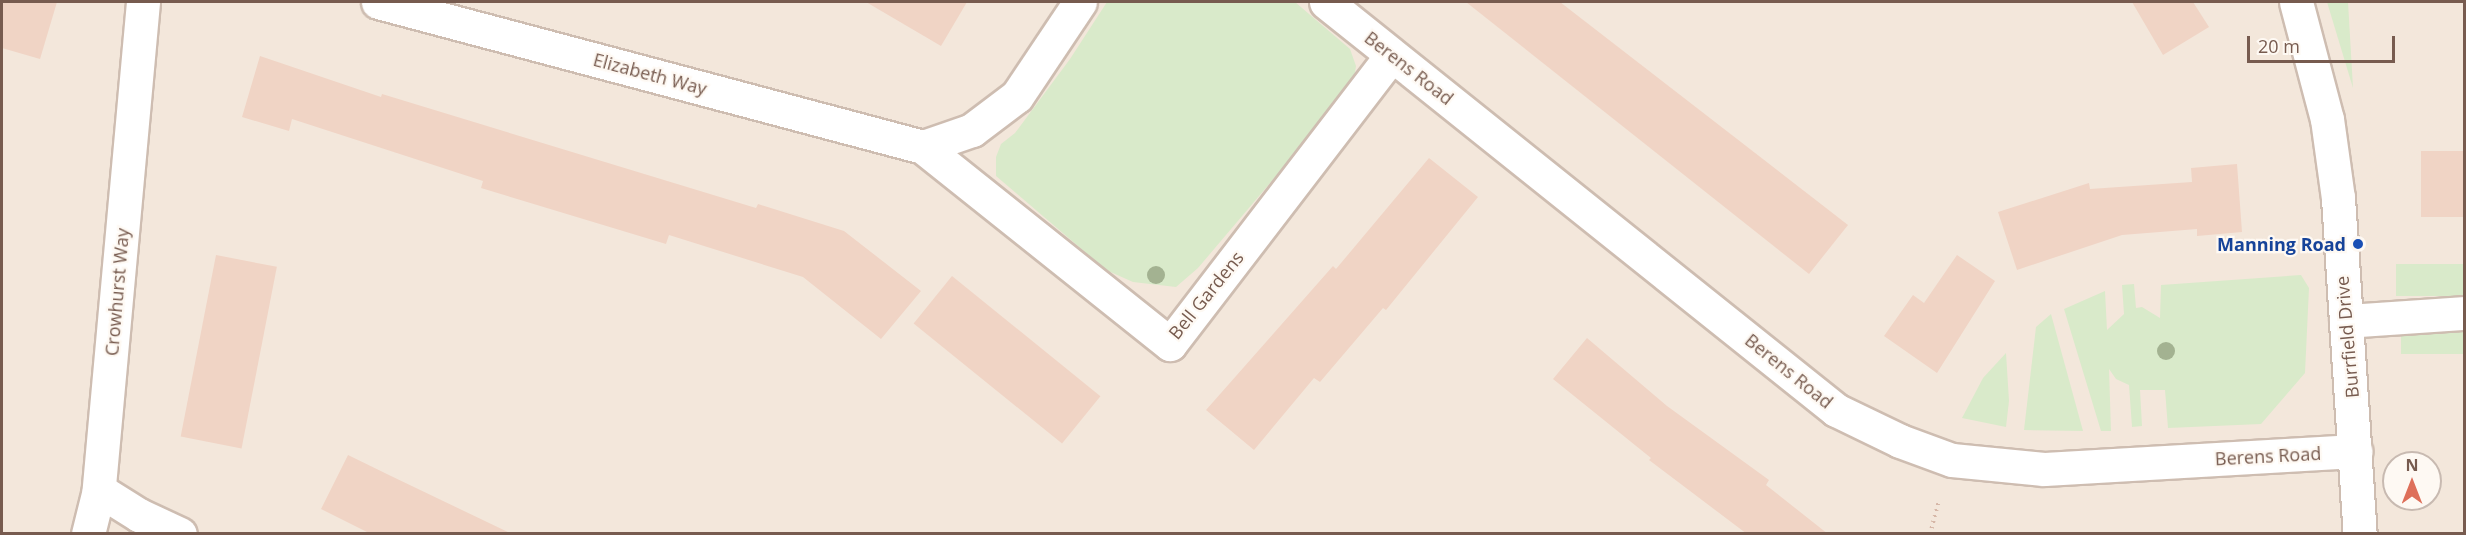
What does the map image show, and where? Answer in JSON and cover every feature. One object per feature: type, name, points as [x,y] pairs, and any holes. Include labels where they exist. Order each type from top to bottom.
[{"type":"street","name":"Crowhurst Way","points":[[88,534],[99,489],[143,2]]},
{"type":"street","name":"Elizabeth Way","points":[[378,2],[923,147]]},
{"type":"street","points":[[923,147],[972,130],[1017,96],[1080,2]]},
{"type":"street","name":"Berens Road","points":[[1326,2],[1836,410],[1900,441],[1952,460],[2044,469],[2355,450]]},
{"type":"street","name":"Burrfield Drive","points":[[2296,2],[2327,119],[2338,198],[2360,534]]},
{"type":"street","name":"Bell Gardens","points":[[923,147],[1170,344],[1391,56]]},
{"type":"street","points":[[2346,321],[2464,313]]},
{"type":"street","points":[[99,489],[139,515],[180,534]]},
{"type":"shaded area","points":[[2,2],[2464,2],[2464,533],[2,533]]},
{"type":"green space","points":[[1107,2],[1295,2],[1350,49],[1356,66],[1353,85],[1198,268],[1176,287],[1133,282],[1106,270],[996,176],[996,157],[1001,144],[1015,133],[1070,59]]},
{"type":"green space","points":[[2327,2],[2348,2],[2353,88]]},
{"type":"green space","points":[[2396,264],[2464,264],[2464,296],[2396,296]]},
{"type":"green space","points":[[2301,275],[2309,288],[2305,373],[2261,424],[2168,428],[2165,390],[2140,390],[2142,426],[2132,427],[2129,385],[2116,379],[2109,369],[2111,431],[2101,431],[2064,309],[2105,291],[2107,330],[2124,314],[2122,285],[2134,284],[2136,308],[2142,307],[2160,318],[2161,285]]},
{"type":"green space","points":[[2051,314],[2083,431],[2024,430],[2036,327]]},
{"type":"green space","points":[[2401,321],[2464,321],[2464,354],[2401,354]]},
{"type":"green space","points":[[2006,353],[2009,401],[2006,427],[1962,418],[1983,378]]},
{"type":"building","points":[[2,2],[57,2],[40,59],[2,48]]},
{"type":"building","points":[[866,2],[967,2],[941,46]]},
{"type":"building","points":[[1466,2],[1560,2],[1848,225],[1809,274]]},
{"type":"building","points":[[2132,2],[2193,2],[2209,27],[2163,55]]},
{"type":"building","points":[[260,56],[381,97],[382,94],[756,208],[758,204],[844,231],[921,291],[881,339],[803,277],[669,235],[666,244],[481,188],[483,181],[292,119],[289,131],[242,117]]},
{"type":"building","points":[[2421,151],[2464,151],[2464,217],[2421,217]]},
{"type":"building","points":[[1429,158],[1478,197],[1386,310],[1383,308],[1320,382],[1314,378],[1254,450],[1206,410],[1333,266],[1336,269]]},
{"type":"building","points":[[2237,164],[2242,232],[2197,236],[2197,229],[2122,235],[2017,270],[1998,212],[2089,183],[2090,189],[2192,182],[2191,168]]},
{"type":"building","points":[[216,255],[277,267],[242,448],[181,437]]},
{"type":"building","points":[[1957,255],[1995,281],[1937,373],[1884,336],[1913,295],[1924,303]]},
{"type":"building","points":[[952,276],[1100,396],[1062,444],[914,323]]},
{"type":"building","points":[[1587,338],[1667,406],[1769,480],[1766,485],[1828,534],[1747,534],[1649,460],[1651,458],[1553,379]]},
{"type":"building","points":[[348,455],[512,534],[371,534],[321,509]]},
{"type":"place","name":"Manning Road","points":[[2358,244]]}]
